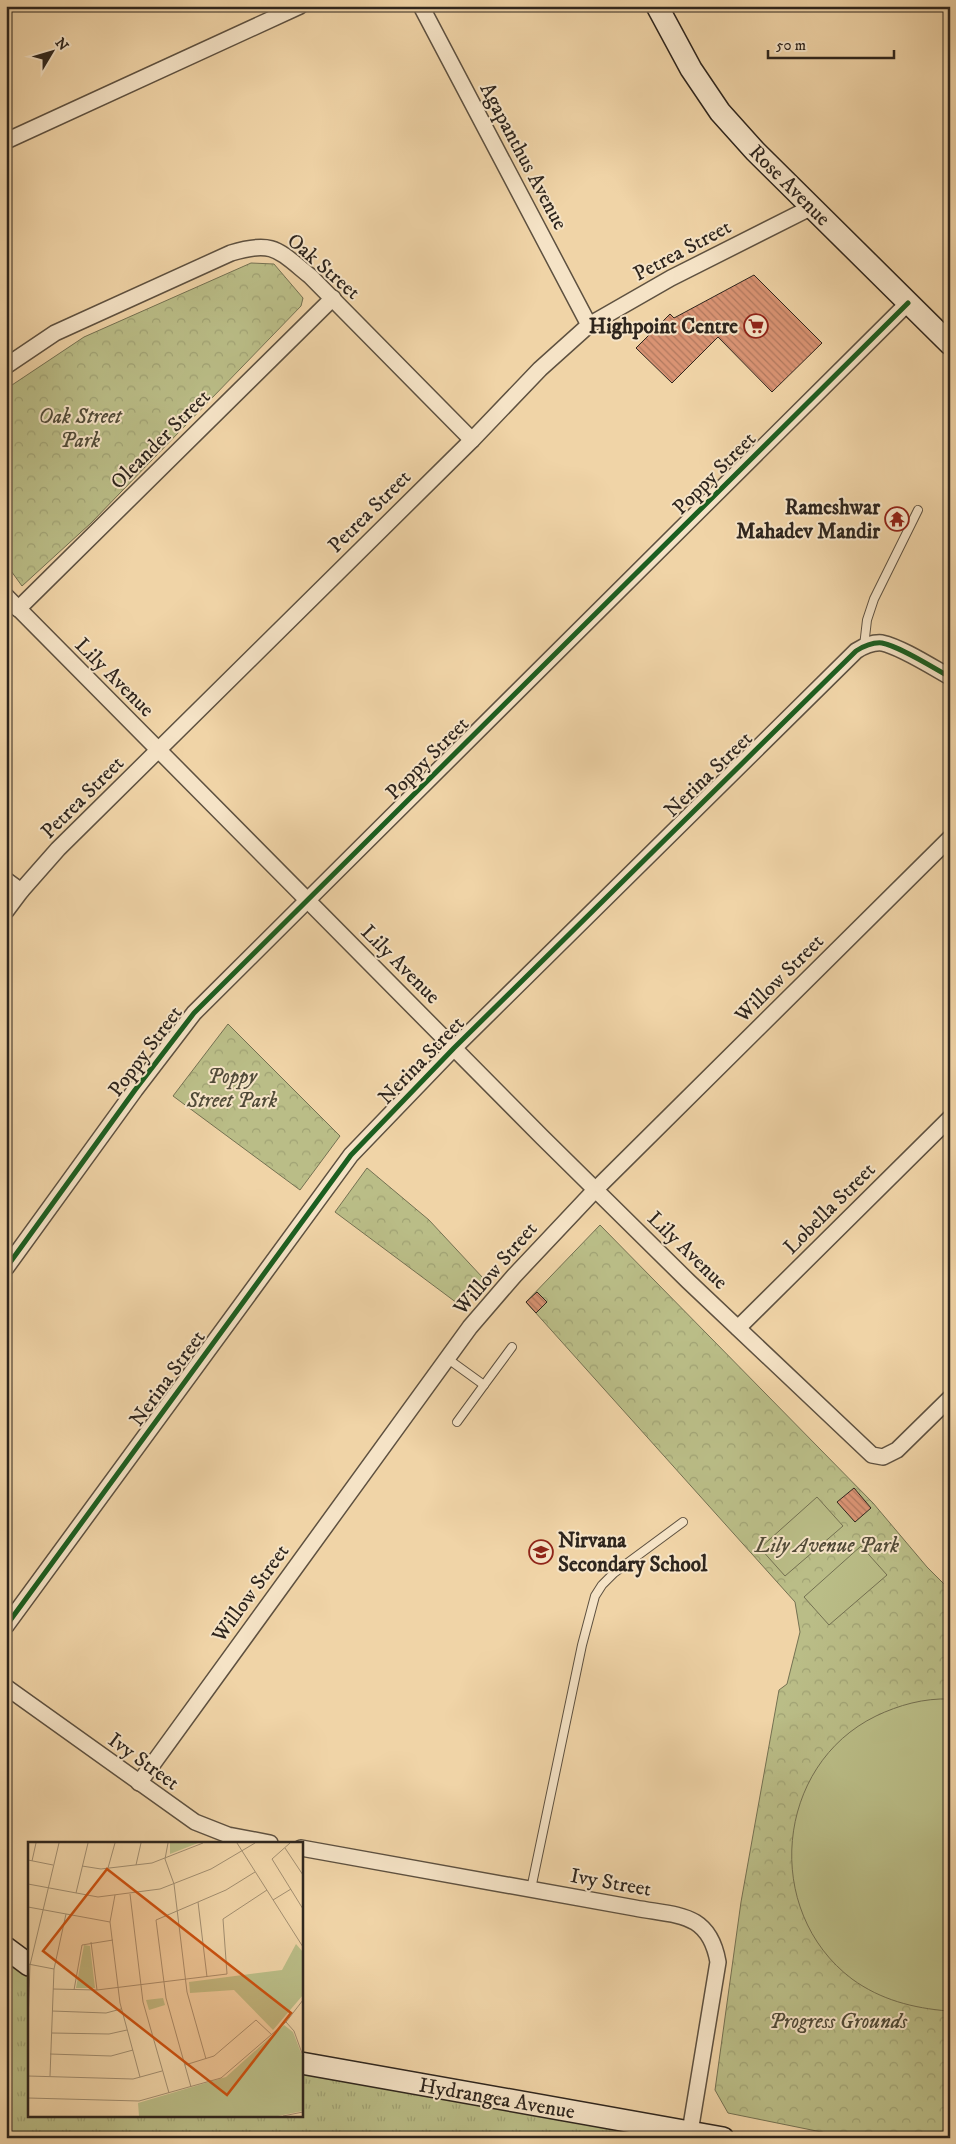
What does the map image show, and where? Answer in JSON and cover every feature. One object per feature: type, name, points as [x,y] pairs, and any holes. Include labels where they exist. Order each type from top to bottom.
[{"type":"street","points":[[6,141],[300,6]]},
{"type":"street","name":"Agapanthus Avenue","points":[[421,6],[589,325]]},
{"type":"street","name":"Rose Avenue","points":[[657,6],[691,70],[720,112],[755,151],[950,344]]},
{"type":"street","name":"Petrea Street","points":[[6,911],[58,849],[472,440],[540,369],[589,325],[671,278],[812,207]]},
{"type":"street","name":"Oak Street","points":[[6,366],[55,333],[231,253],[250,247],[272,248],[286,256],[333,298],[472,440]]},
{"type":"street","name":"Oleander Street","points":[[18,609],[333,298]]},
{"type":"street","name":"Poppy Street","points":[[6,1268],[135,1090],[194,1013],[908,303]]},
{"type":"street","name":"Lily Avenue","points":[[6,596],[306,901],[542,1137],[738,1328],[872,1455],[890,1455],[950,1398]]},
{"type":"street","points":[[864,646],[881,643],[894,647],[950,677]]},
{"type":"street","name":"Nerina Street","points":[[6,1626],[338,1170],[454,1048],[846,660],[864,646]]},
{"type":"street","name":"Willow Street","points":[[139,1783],[493,1299],[596,1189],[950,838]]},
{"type":"street","points":[[6,880],[21,891]]},
{"type":"street","name":"Lobella Street","points":[[738,1328],[950,1118]]},
{"type":"street","name":"Ivy Street","points":[[6,1688],[195,1822],[211,1830],[228,1835],[265,1842]]},
{"type":"street","name":"Ivy Street","points":[[302,1848],[684,1918],[703,1927],[712,1938],[718,1962],[690,2132]]},
{"type":"street","points":[[6,1948],[28,1964]]},
{"type":"street","name":"Hydrangea Avenue","points":[[302,2063],[723,2138]]},
{"type":"lane","points":[[864,646],[867,620],[874,599],[918,510]]},
{"type":"lane","points":[[457,1422],[512,1347]]},
{"type":"lane","points":[[448,1359],[484,1386]]},
{"type":"lane","points":[[531,1889],[580,1654],[595,1596],[602,1585],[614,1573],[683,1522]]},
{"type":"green space","name":"Oak Street Park","points":[[251,263],[274,264],[303,298],[301,306],[91,523],[22,586],[6,564],[6,389],[84,337]]},
{"type":"green space","name":"Poppy Street Park","points":[[228,1024],[340,1136],[300,1190],[173,1096]]},
{"type":"green space","points":[[367,1168],[429,1220],[483,1278],[461,1306],[335,1212]]},
{"type":"green space","name":"Progress Grounds","points":[[600,1225],[873,1503],[927,1567],[950,1590],[950,2138],[851,2138],[728,2113],[715,2090],[741,1902],[779,1690],[787,1684],[800,1632],[795,1602],[526,1302]]},
{"type":"green space","points":[[817,1497],[843,1526],[785,1576],[760,1548]]},
{"type":"green space","points":[[861,1546],[887,1575],[829,1625],[804,1597]]},
{"type":"green space","points":[[950,1699],[950,2010],[948,2011],[922,2008],[886,1998],[852,1979],[823,1950],[804,1916],[793,1879],[792,1840],[800,1803],[817,1768],[842,1739],[876,1716],[894,1709],[921,1701]]},
{"type":"green space","points":[[6,1960],[28,1975],[28,2116],[302,2116],[302,2072],[671,2138],[6,2138]]},
{"type":"building","name":"Highpoint Centre","points":[[754,275],[822,343],[772,392],[718,337],[672,383],[636,348],[670,314],[674,318]]},
{"type":"building","points":[[537,1292],[547,1302],[536,1313],[526,1302]]},
{"type":"building","points":[[854,1488],[871,1508],[855,1522],[837,1502]]},
{"type":"cycle path","points":[[6,1268],[135,1090],[194,1013],[908,303]]},
{"type":"cycle path","points":[[6,1626],[351,1155],[454,1048],[856,651],[875,643],[890,645],[950,677]]},
{"type":"place","name":"Highpoint Centre","points":[[756,326]]},
{"type":"place","name":"Rameshwar Mahadev Mandir","points":[[897,519]]},
{"type":"place","name":"Nirvana Secondary School","points":[[541,1552]]},
{"type":"park label","name":"Lily Avenue Park","points":[[827,1545]]}]
